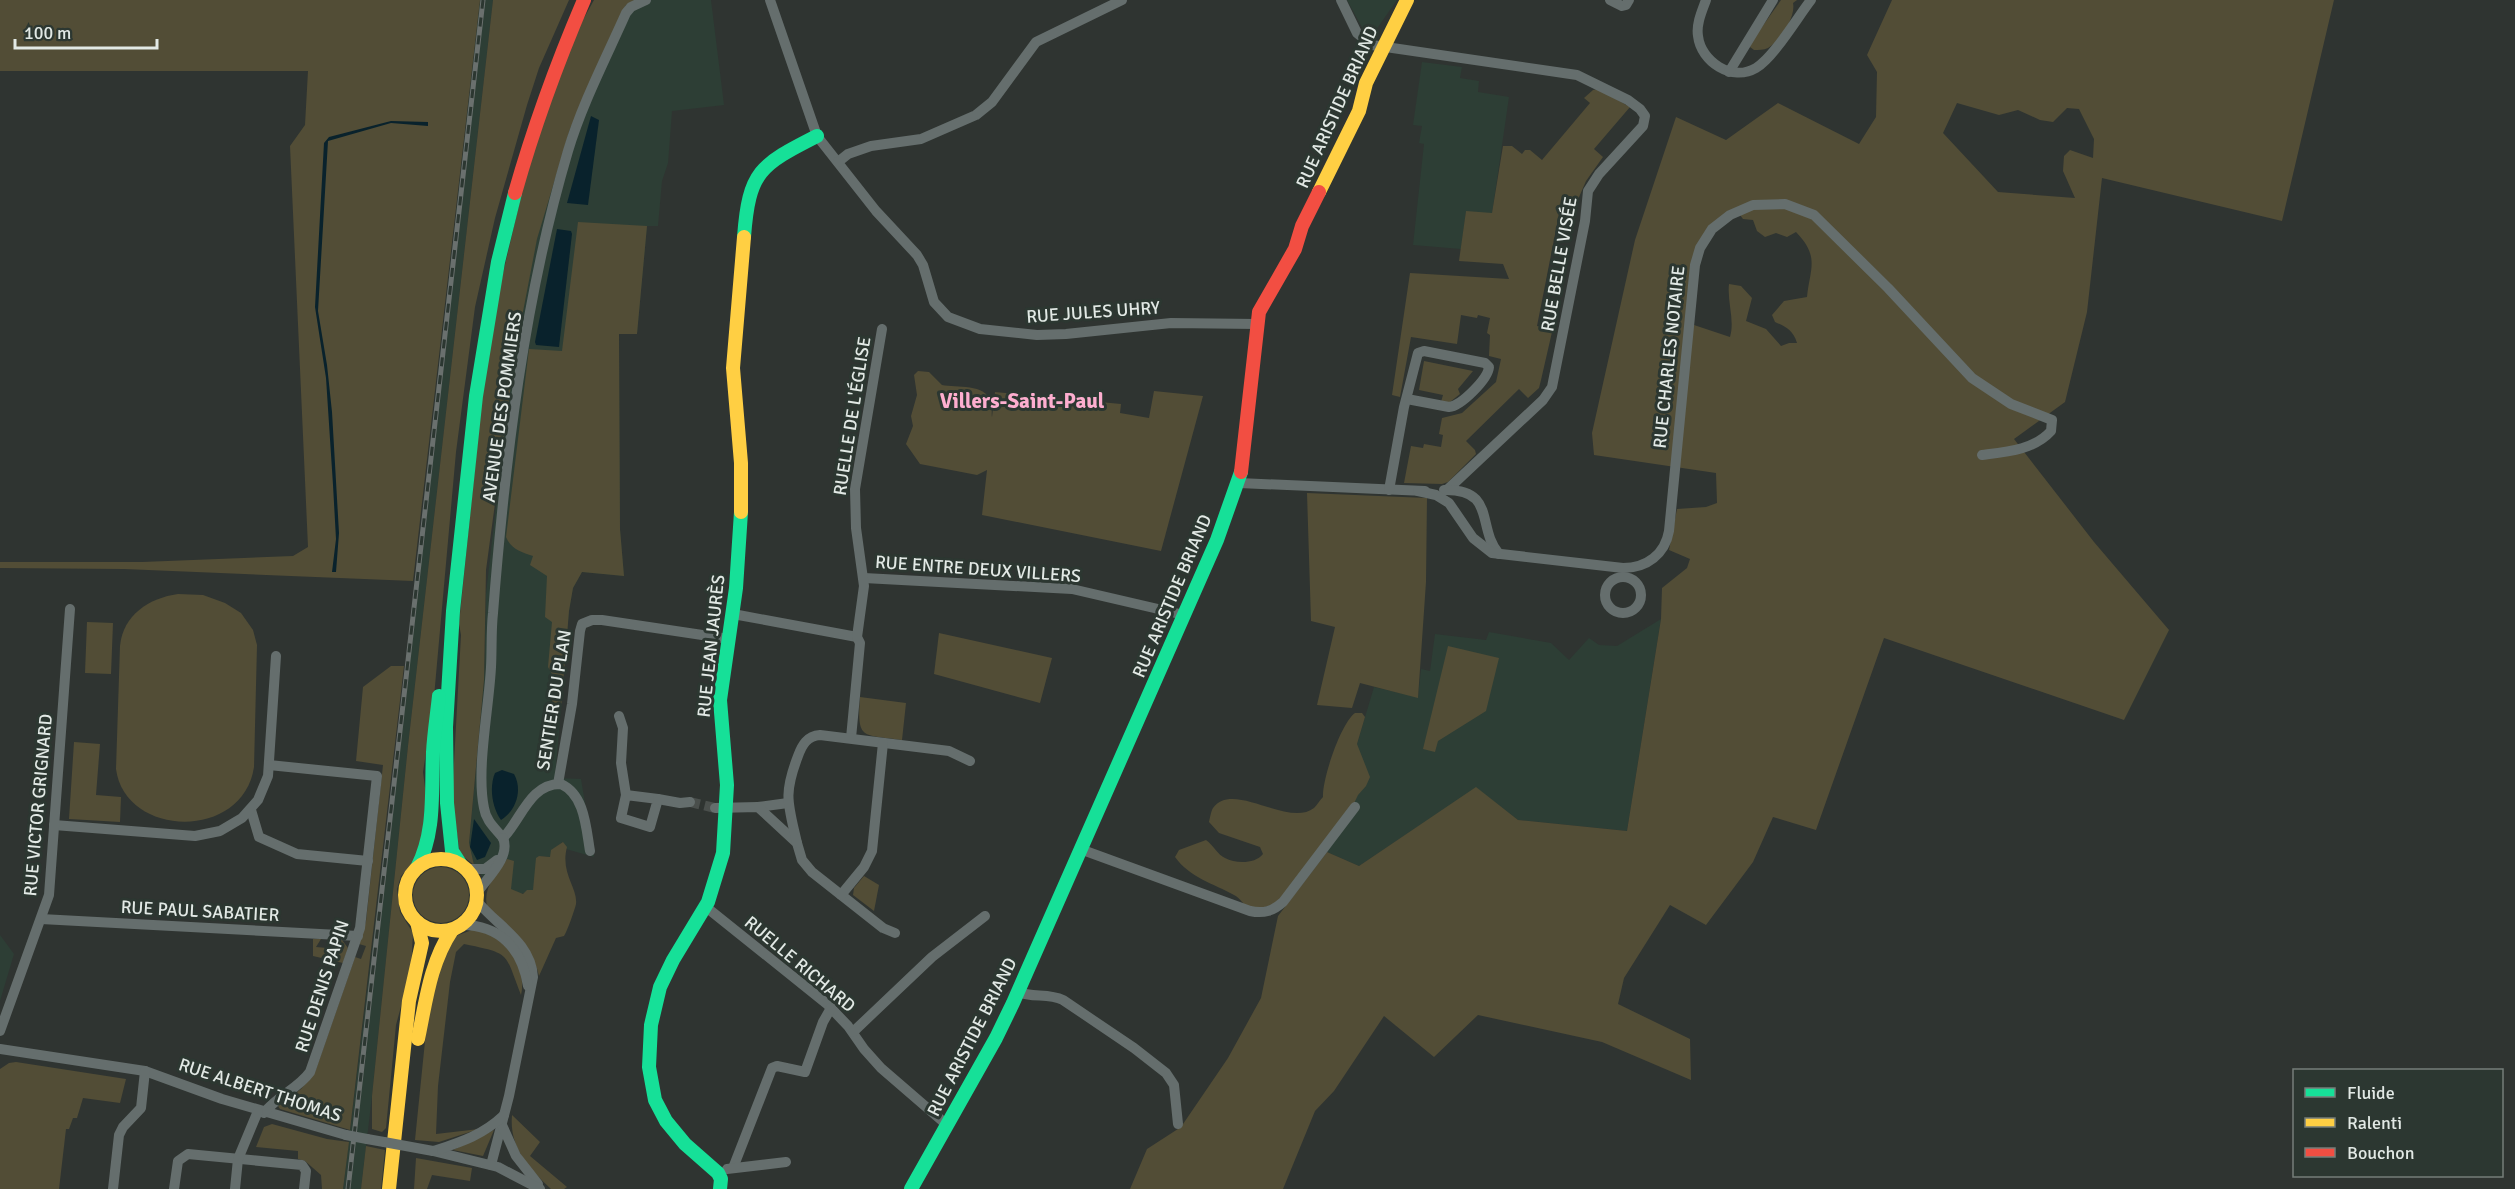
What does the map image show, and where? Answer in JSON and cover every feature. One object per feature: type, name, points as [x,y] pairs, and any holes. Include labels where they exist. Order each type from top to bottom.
[{"type":"main road","points":[[389,1189],[409,1001],[422,943],[417,922],[407,907],[405,893],[408,879],[425,855],[430,835],[436,727],[453,615],[480,363],[498,255],[513,190],[542,101],[584,0]]},
{"type":"main road","name":"RUE ARISTIDE BRIAND","points":[[911,1189],[996,1038],[1018,992],[1184,615],[1239,483],[1247,441],[1257,324],[1262,306],[1295,249],[1302,226],[1359,111],[1364,88],[1407,0]]},
{"type":"main road","name":"RUE JEAN JAURÈS","points":[[716,1170],[681,1140],[663,1116],[653,1093],[649,1067],[651,1025],[660,987],[673,960],[705,907],[722,859],[721,808],[726,765],[720,700],[733,614],[740,535],[741,477],[734,361],[747,201],[766,164],[817,136]]},
{"type":"main road","points":[[402,1189],[418,1039],[434,966],[443,942],[472,915],[477,897],[474,880],[452,851],[448,827],[447,744],[453,615]]},
{"type":"main road","points":[[417,868],[439,859],[453,861],[464,867]]},
{"type":"main road","points":[[417,922],[433,931],[457,928]]},
{"type":"main road","points":[[716,1170],[721,1179],[720,1189]]},
{"type":"street","name":"AVENUE DES POMMIERS","points":[[503,838],[485,813],[482,779],[497,570],[510,453],[535,289],[551,214],[572,137],[626,13],[631,7],[646,0]]},
{"type":"street","name":"RUE JULES UHRY","points":[[770,0],[817,136],[876,211],[920,260],[938,308],[962,324],[989,331],[1047,335],[1171,323],[1257,324]]},
{"type":"street","points":[[838,162],[850,153],[871,146],[921,139],[976,115],[992,102],[1036,42],[1122,0]]},
{"type":"street","points":[[1341,0],[1360,37],[1372,45],[1383,48]]},
{"type":"street","points":[[1610,0],[1622,6],[1626,5],[1629,0]]},
{"type":"street","points":[[1706,0],[1698,26],[1699,42],[1712,62],[1729,72],[1742,72],[1761,64],[1811,0]]},
{"type":"street","points":[[1729,72],[1773,0]]},
{"type":"street","name":"RUE BELLE VISÉE","points":[[1383,48],[1576,75],[1628,100],[1646,116],[1643,126],[1599,174],[1588,191],[1585,221],[1552,387],[1542,400],[1447,490]]},
{"type":"street","name":"RUE CHARLES NOTAIRE","points":[[1418,491],[1436,495],[1449,503],[1473,538],[1487,551],[1628,573],[1656,557],[1668,537],[1692,280],[1697,256],[1712,229],[1723,219],[1745,207],[1760,204],[1785,204],[1814,215],[1882,281],[1972,378],[2011,404],[2052,420],[2051,431],[2032,444],[2011,451],[1982,455]]},
{"type":"street","name":"RUELLE DE L'ÉGLISE","points":[[864,578],[856,528],[855,489],[882,329]]},
{"type":"street","points":[[1389,490],[1407,399],[1416,356],[1420,352],[1485,363],[1489,367],[1486,376],[1456,406],[1449,407],[1407,399]]},
{"type":"street","name":"RUE CHARLES NOTAIRE","points":[[1239,483],[1465,492],[1474,497],[1481,506],[1493,545],[1499,554]]},
{"type":"street","points":[[1473,538],[1485,519]]},
{"type":"street","name":"RUE ENTRE DEUX VILLERS","points":[[851,738],[860,643],[857,637],[864,594],[864,578],[1072,589],[1184,615]]},
{"type":"street","name":"RUE VICTOR GRIGNARD","points":[[0,1031],[41,919],[51,881],[70,609]]},
{"type":"street","points":[[733,614],[857,637]]},
{"type":"street","name":"SENTIER DU PLAN","points":[[558,784],[572,704],[579,631],[585,622],[602,620],[729,639]]},
{"type":"street","points":[[54,825],[201,835],[226,828],[251,810],[264,789],[269,765],[276,656]]},
{"type":"street","points":[[619,716],[623,728],[621,763],[626,795],[621,818],[650,827],[658,799]]},
{"type":"street","points":[[895,933],[882,928],[868,914],[807,868],[797,843],[788,803],[789,778],[801,748],[806,741],[820,735],[954,752],[970,761]]},
{"type":"street","points":[[841,895],[864,867],[872,851],[883,742]]},
{"type":"street","name":"RUE DENIS PAPIN","points":[[261,1112],[300,1083],[312,1068],[358,936],[363,912],[377,776],[269,765]]},
{"type":"street","points":[[491,1165],[505,1114],[533,972],[525,951],[477,897],[495,872],[505,843],[503,838],[514,827],[520,811],[544,789],[558,784],[568,788],[580,805],[590,851]]},
{"type":"street","points":[[626,795],[680,803],[690,802]]},
{"type":"street","points":[[721,808],[788,803]]},
{"type":"street","points":[[758,807],[797,843]]},
{"type":"street","points":[[1080,849],[1250,911],[1263,913],[1269,912],[1283,902],[1355,807]]},
{"type":"street","points":[[251,810],[259,837],[286,850],[297,854],[368,861]]},
{"type":"street","points":[[464,867],[475,871],[490,868],[503,850]]},
{"type":"street","name":"RUELLE RICHARD","points":[[705,907],[831,1008],[881,1068],[947,1125]]},
{"type":"street","points":[[853,1032],[932,957],[985,916]]},
{"type":"street","name":"RUE PAUL SABATIER","points":[[41,919],[358,936]]},
{"type":"street","points":[[457,928],[491,929],[510,945],[523,965],[530,992]]},
{"type":"street","points":[[1018,992],[1028,996],[1050,995],[1063,1000],[1161,1068],[1174,1085],[1178,1124]]},
{"type":"street","points":[[733,1168],[772,1068],[777,1066],[805,1072],[822,1022],[831,1008]]},
{"type":"street","name":"RUE ALBERT THOMAS","points":[[0,1049],[145,1071],[261,1112],[346,1135],[433,1151],[491,1165],[520,1176],[541,1189]]},
{"type":"street","points":[[114,1189],[120,1135],[123,1127],[141,1108],[145,1071]]},
{"type":"street","points":[[235,1189],[238,1159],[261,1112]]},
{"type":"street","points":[[433,1151],[470,1139],[489,1129],[505,1114]]},
{"type":"street","points":[[502,1125],[516,1156],[541,1189]]},
{"type":"street","points":[[174,1189],[178,1161],[185,1155],[305,1167],[304,1189]]},
{"type":"street","points":[[716,1170],[786,1162]]},
{"type":"shaded area","points":[[0,0],[480,0],[413,581],[124,569],[0,568],[0,562],[142,562],[293,556],[308,547],[290,146],[305,125],[308,71],[0,71]]},
{"type":"shaded area","points":[[480,0],[493,0],[408,746],[372,1096],[361,1189],[343,1189],[394,767]]},
{"type":"shaded area","points":[[493,0],[569,0],[539,68],[527,105],[495,218],[475,307],[456,452],[433,708],[423,772],[426,795],[421,854],[401,876],[397,889],[400,912],[413,933],[411,969],[396,1025],[386,1128],[382,1132],[372,1129],[372,1096],[408,746]]},
{"type":"shaded area","points":[[594,0],[641,0],[626,5],[570,129],[537,239],[516,348],[486,570],[484,680],[469,843],[474,865],[460,854],[452,799],[461,635],[459,624],[488,338],[534,140],[569,45]]},
{"type":"shaded area","points":[[622,0],[711,0],[724,105],[672,111],[668,163],[662,181],[658,226],[647,226],[637,334],[619,334],[620,529],[624,576],[582,572],[573,588],[569,611],[555,778],[581,779],[594,857],[566,849],[562,842],[550,857],[539,856],[533,891],[520,894],[486,882],[474,865],[469,844],[484,680],[486,594],[505,425],[526,280],[566,129]]},
{"type":"shaded area","points":[[1347,0],[1397,0],[1371,37],[1364,31]]},
{"type":"shaded area","points":[[1781,0],[1797,0],[1793,3],[1792,15],[1786,28],[1773,45],[1763,50],[1754,50],[1750,47],[1752,41]]},
{"type":"shaded area","points":[[1892,0],[2334,0],[2282,221],[2102,178],[2087,312],[2065,402],[2014,439],[2094,542],[2169,630],[2124,720],[1884,638],[1816,830],[1773,817],[1753,862],[1706,925],[1670,905],[1624,978],[1618,1004],[1690,1039],[1691,1080],[1602,1042],[1478,1015],[1434,1057],[1384,1016],[1334,1091],[1315,1111],[1283,1189],[1130,1189],[1147,1149],[1181,1127],[1228,1058],[1261,998],[1278,916],[1327,852],[1359,866],[1476,787],[1518,820],[1627,831],[1661,619],[1662,588],[1687,568],[1690,559],[1669,550],[1677,509],[1706,507],[1717,503],[1716,473],[1594,455],[1592,433],[1635,240],[1676,117],[1726,140],[1778,103],[1859,144],[1876,117],[1877,72],[1867,55]],"holes":[[[1957,103],[1999,115],[2018,110],[2040,120],[2053,122],[2067,108],[2079,109],[2094,139],[2093,158],[2070,150],[2064,156],[2063,171],[2075,198],[1998,192],[1943,133]],[[1737,211],[1743,219],[1753,220],[1757,231],[1765,237],[1776,233],[1787,237],[1796,232],[1808,249],[1812,263],[1807,297],[1784,301],[1772,315],[1775,322],[1791,332],[1797,343],[1781,346],[1766,329],[1746,321],[1752,298],[1741,286],[1729,284],[1732,324],[1730,337],[1688,323],[1705,240]]]},
{"type":"shaded area","points":[[1422,62],[1462,67],[1460,78],[1479,81],[1478,92],[1509,97],[1492,214],[1466,212],[1461,249],[1413,245],[1424,144],[1419,143],[1422,126],[1413,125]]},
{"type":"shaded area","points":[[1598,89],[1630,107],[1594,149],[1603,157],[1586,181],[1573,211],[1560,209],[1537,326],[1549,328],[1552,332],[1539,388],[1528,398],[1519,389],[1466,441],[1476,454],[1448,482],[1442,484],[1404,483],[1411,446],[1423,448],[1424,444],[1441,447],[1443,435],[1439,434],[1442,418],[1462,413],[1496,382],[1501,359],[1489,356],[1490,335],[1487,333],[1490,318],[1461,315],[1457,344],[1411,337],[1400,397],[1392,395],[1410,273],[1509,279],[1503,264],[1459,261],[1466,211],[1492,213],[1503,146],[1512,146],[1522,154],[1525,150],[1530,150],[1542,160],[1590,103],[1584,98],[1593,90]]},
{"type":"shaded area","points":[[578,222],[647,226],[637,334],[619,334],[620,529],[624,576],[582,572],[573,588],[561,709],[556,709],[557,704],[552,703],[552,700],[558,697],[560,689],[548,667],[552,622],[545,617],[547,576],[530,565],[533,556],[514,547],[506,537],[529,349],[562,351]]},
{"type":"shaded area","points":[[1424,361],[1473,371],[1458,389],[1460,394],[1450,402],[1441,402],[1443,395],[1419,390]]},
{"type":"shaded area","points":[[918,371],[929,372],[942,385],[977,389],[983,392],[992,404],[992,417],[995,392],[1121,404],[1120,413],[1149,418],[1154,391],[1203,396],[1161,551],[982,515],[987,470],[977,475],[920,464],[906,444],[913,426],[911,416],[917,395],[914,375]]},
{"type":"shaded area","points":[[1307,493],[1427,498],[1426,582],[1418,698],[1360,683],[1352,708],[1317,705],[1335,627],[1311,621]]},
{"type":"shaded area","points":[[178,594],[203,595],[225,603],[241,613],[253,630],[257,645],[254,767],[245,791],[229,808],[208,818],[184,822],[161,818],[140,808],[124,792],[116,769],[122,635],[126,625],[139,610],[157,599]]},
{"type":"shaded area","points":[[1661,619],[1627,831],[1518,820],[1476,788],[1359,866],[1327,852],[1374,687],[1418,697],[1421,669],[1430,671],[1435,634],[1486,640],[1489,632],[1551,643],[1569,660],[1589,638],[1599,645],[1617,646]]},
{"type":"shaded area","points":[[87,622],[113,623],[111,674],[85,673]]},
{"type":"shaded area","points":[[939,633],[1052,658],[1040,703],[934,674]]},
{"type":"shaded area","points":[[1448,646],[1499,658],[1486,711],[1438,741],[1435,752],[1423,749]]},
{"type":"shaded area","points":[[391,666],[404,666],[350,1130],[280,1109],[278,1106],[301,1089],[315,1072],[355,957],[361,959],[366,946],[359,944],[366,921],[383,765],[356,761],[363,687]]},
{"type":"shaded area","points":[[860,697],[906,703],[902,740],[865,733],[860,721]]},
{"type":"shaded area","points":[[1355,713],[1362,713],[1365,717],[1357,744],[1370,777],[1348,816],[1283,902],[1250,911],[1236,896],[1187,870],[1175,857],[1179,850],[1206,840],[1222,857],[1229,860],[1245,862],[1260,857],[1263,854],[1260,847],[1219,833],[1209,822],[1213,808],[1222,801],[1234,799],[1290,812],[1303,813],[1314,808],[1323,797],[1326,778],[1338,739]]},
{"type":"shaded area","points":[[74,742],[100,744],[96,795],[121,797],[120,822],[69,819]]},
{"type":"shaded area","points":[[563,842],[567,847],[565,856],[567,872],[576,904],[564,936],[556,938],[539,976],[526,948],[488,909],[486,895],[491,882],[507,859],[514,861],[511,889],[523,894],[527,890],[533,890],[536,858],[550,857],[551,850]]},
{"type":"shaded area","points":[[441,867],[452,869],[461,875],[467,884],[469,895],[467,906],[461,915],[452,921],[441,923],[430,921],[421,915],[415,906],[413,895],[415,884],[421,875],[430,869]]},
{"type":"shaded area","points":[[864,876],[879,885],[874,911],[853,895],[854,888]]},
{"type":"shaded area","points":[[477,928],[501,940],[511,950],[521,976],[521,995],[508,963],[499,953],[464,944],[456,952],[450,982],[438,1086],[436,1134],[479,1129],[439,1142],[415,1140],[430,992],[439,961],[456,936]]},
{"type":"shaded area","points":[[0,935],[14,954],[0,1001]]},
{"type":"shaded area","points":[[313,939],[321,939],[316,947],[327,948],[333,939],[342,940],[348,948],[343,963],[313,956]]},
{"type":"shaded area","points":[[16,1062],[126,1079],[120,1103],[83,1098],[77,1118],[73,1118],[69,1129],[66,1129],[59,1189],[0,1189],[0,1069],[9,1063]]},
{"type":"shaded area","points":[[512,1115],[540,1142],[530,1156],[567,1187],[551,1189],[528,1165],[514,1138]]},
{"type":"shaded area","points":[[272,1124],[327,1139],[349,1142],[343,1189],[322,1189],[321,1175],[305,1161],[298,1159],[298,1151],[256,1147],[264,1127]]},
{"type":"shaded area","points":[[494,1130],[483,1156],[453,1150]]},
{"type":"shaded area","points":[[366,1146],[385,1150],[381,1189],[361,1189]]},
{"type":"shaded area","points":[[416,1158],[472,1168],[470,1181],[432,1175],[427,1189],[414,1189]]},
{"type":"water","points":[[591,116],[599,120],[588,205],[567,203]]},
{"type":"water","points":[[391,121],[428,122],[428,126],[391,123],[328,141],[318,311],[332,412],[339,533],[336,572],[332,572],[336,539],[333,485],[326,378],[315,307],[324,143],[329,137]]},
{"type":"water","points":[[557,229],[571,231],[572,234],[559,347],[536,345],[535,342]]},
{"type":"water","points":[[502,770],[514,774],[518,793],[511,811],[501,820],[495,810],[492,791],[495,773]]},
{"type":"water","points":[[474,819],[491,843],[485,857],[477,860],[470,847]]},
{"type":"tunnel","points":[[690,802],[715,808]]},
{"type":"railway","points":[[348,1189],[483,0]]},
{"type":"traffic: fast","points":[[744,237],[750,197],[761,173],[782,155],[817,136]]},
{"type":"traffic: fast","points":[[461,865],[452,851],[447,803],[446,727],[453,611],[476,396],[498,262],[515,193]]},
{"type":"traffic: fast","points":[[911,1189],[996,1038],[1013,1003],[1217,540],[1241,472]]},
{"type":"traffic: fast","points":[[720,1189],[721,1179],[718,1173],[685,1144],[666,1121],[655,1100],[649,1067],[651,1025],[660,987],[673,960],[708,902],[723,853],[727,785],[720,700],[736,588],[741,512]]},
{"type":"traffic: fast","points":[[417,868],[430,826],[433,745],[439,696]]},
{"type":"traffic: slow","points":[[1319,192],[1359,111],[1366,83],[1407,0]]},
{"type":"traffic: slow","points":[[741,512],[741,463],[733,368],[744,237]]},
{"type":"traffic: slow","points":[[448,859],[467,869],[475,881],[477,895],[475,909],[467,921],[455,929],[434,931],[415,921],[407,909],[405,888],[415,869],[427,861],[448,859]]},
{"type":"traffic: slow","points":[[389,1189],[409,1001],[422,943],[417,922]]},
{"type":"traffic: slow","points":[[418,1039],[434,969],[452,930]]},
{"type":"traffic: jam","points":[[515,193],[546,95],[584,0]]},
{"type":"traffic: jam","points":[[1241,472],[1259,312],[1295,249],[1302,226],[1319,192]]},
{"type":"district","name":"Villers-Saint-Paul","points":[[1022,401]]}]
